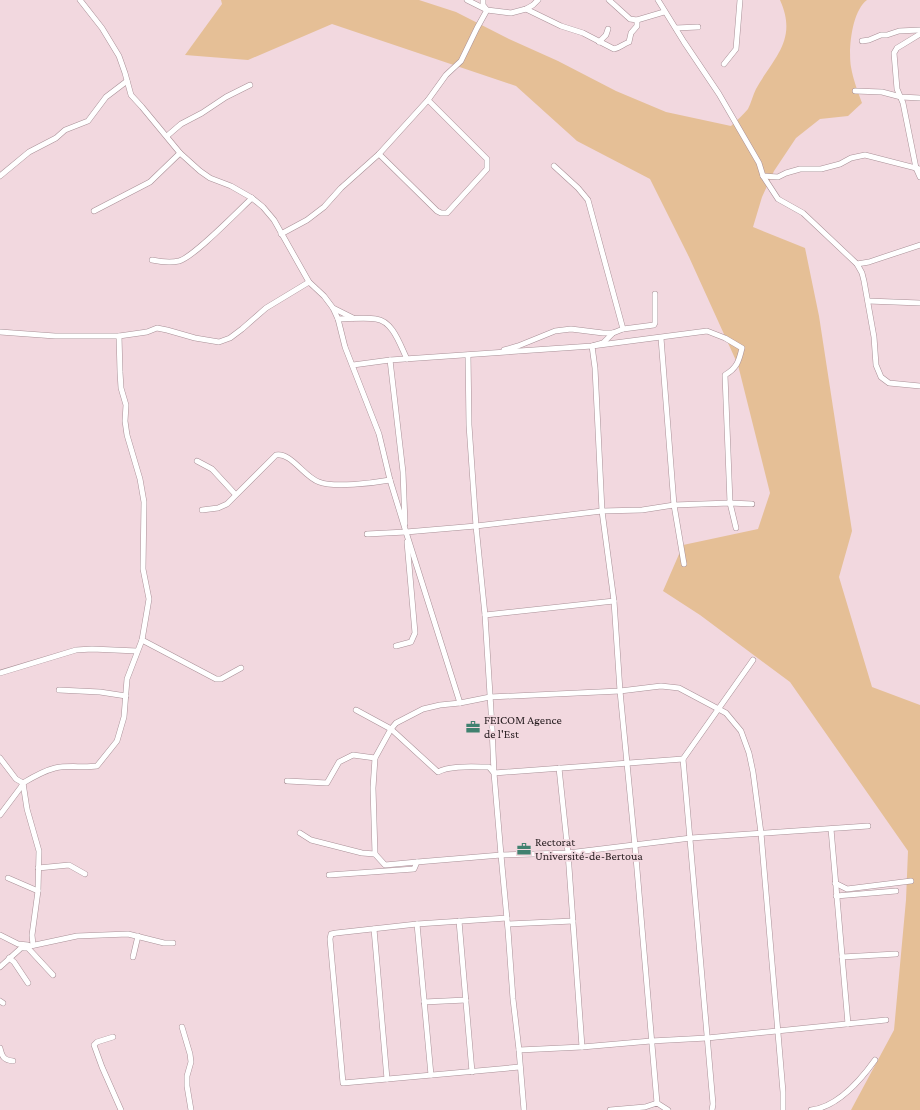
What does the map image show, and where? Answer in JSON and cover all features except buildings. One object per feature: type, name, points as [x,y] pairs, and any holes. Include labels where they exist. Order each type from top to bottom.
[{"type":"street","points":[[80,0],[102,28],[117,52],[131,95],[180,153],[200,171],[210,178],[231,186],[252,198],[263,207],[274,220],[309,282],[324,296],[333,308],[338,319],[345,347],[378,434],[390,480],[460,703]]},
{"type":"street","points":[[468,0],[487,10],[511,13],[526,9],[538,0]]},
{"type":"street","points":[[483,0],[483,5],[487,10]]},
{"type":"street","points":[[609,0],[627,18],[637,20],[664,12]]},
{"type":"street","points":[[658,0],[664,12],[676,28],[730,112],[759,163],[763,176],[778,199],[803,213],[857,264],[862,273],[868,301],[874,337],[876,365],[881,377],[890,383],[920,386]]},
{"type":"street","points":[[724,64],[736,49],[740,0]]},
{"type":"street","points":[[526,9],[614,49],[619,48],[623,44],[629,42],[631,33],[637,26],[637,20]]},
{"type":"street","points":[[281,234],[308,220],[324,207],[341,188],[379,154],[428,100],[446,75],[461,61],[487,10]]},
{"type":"street","points":[[676,28],[698,27]]},
{"type":"street","points":[[599,42],[606,36],[608,30]]},
{"type":"street","points":[[862,40],[869,40],[881,35],[887,35],[899,31],[920,30]]},
{"type":"street","points":[[920,34],[897,48],[894,53],[897,89],[901,97],[920,177]]},
{"type":"street","points":[[0,176],[29,152],[56,138],[65,130],[88,121],[106,97],[127,81]]},
{"type":"street","points":[[166,136],[181,124],[202,113],[226,97],[250,85]]},
{"type":"street","points":[[855,91],[882,92],[901,97],[920,98]]},
{"type":"street","points":[[379,154],[437,211],[442,213],[447,213],[487,169],[487,159],[428,100]]},
{"type":"street","points":[[94,211],[150,182],[180,153]]},
{"type":"street","points":[[763,176],[778,177],[800,169],[821,169],[840,164],[851,158],[865,155],[918,168]]},
{"type":"street","points":[[554,166],[578,188],[588,200],[623,329]]},
{"type":"street","points":[[152,260],[166,263],[181,260],[196,250],[252,198]]},
{"type":"street","points":[[857,264],[869,262],[920,246]]},
{"type":"street","points":[[0,332],[55,336],[119,336],[147,332],[157,328],[195,338],[219,342],[230,338],[266,308],[309,282]]},
{"type":"street","points":[[468,355],[507,349],[555,331],[571,329],[613,333],[623,329],[654,324],[655,294]]},
{"type":"street","points":[[868,301],[920,303]]},
{"type":"street","points":[[333,308],[354,319]]},
{"type":"street","points":[[338,319],[376,319],[385,322],[397,339],[407,359]]},
{"type":"street","points":[[353,365],[390,360],[592,346],[707,331],[725,338],[742,348],[740,359],[733,370],[725,375],[730,503],[736,528]]},
{"type":"street","points":[[592,346],[603,343],[613,333]]},
{"type":"street","points":[[0,815],[21,787],[23,782],[39,773],[56,768],[86,768],[97,766],[117,741],[124,717],[127,679],[142,640],[149,599],[142,569],[144,502],[140,478],[126,428],[126,405],[121,388],[119,336]]},
{"type":"street","points":[[661,338],[674,505],[684,564]]},
{"type":"street","points":[[592,346],[595,368],[602,511],[614,601],[626,763],[635,846],[657,1103]]},
{"type":"street","points":[[468,355],[469,425],[476,526],[485,616],[494,773],[524,1110]]},
{"type":"street","points":[[390,360],[403,472],[406,532],[415,634],[411,642],[396,646]]},
{"type":"street","points":[[202,510],[221,507],[227,504],[276,455],[281,454],[287,456],[318,482],[326,484],[365,483],[390,480]]},
{"type":"street","points":[[197,461],[212,469],[236,494]]},
{"type":"street","points":[[367,534],[476,526],[602,511],[642,510],[674,505],[730,503],[752,504]]},
{"type":"street","points":[[485,616],[614,601]]},
{"type":"street","points":[[142,640],[216,679],[221,679],[241,668]]},
{"type":"street","points":[[0,673],[76,650],[92,649],[137,651]]},
{"type":"street","points":[[712,1110],[691,838],[683,758],[753,660]]},
{"type":"street","points":[[783,1110],[761,833],[753,772],[749,754],[741,731],[726,713],[679,688],[661,686],[620,691],[490,697],[423,709],[396,723],[391,729],[375,758],[373,788],[375,854],[385,865],[501,855],[568,853],[691,838],[761,833],[831,829],[868,826]]},
{"type":"street","points":[[59,690],[100,692],[126,696]]},
{"type":"street","points":[[356,710],[391,729],[438,772],[467,766],[489,767],[494,773]]},
{"type":"street","points":[[287,781],[327,783],[338,762],[353,755],[375,758]]},
{"type":"street","points":[[0,758],[16,780],[23,782]]},
{"type":"street","points":[[494,773],[683,758]]},
{"type":"street","points":[[559,768],[568,853],[582,1047]]},
{"type":"street","points":[[23,782],[28,809],[39,851],[38,892],[32,935],[33,945]]},
{"type":"street","points":[[831,829],[848,1024]]},
{"type":"street","points":[[300,833],[311,840],[362,853],[375,854]]},
{"type":"street","points":[[329,875],[414,869],[417,862]]},
{"type":"street","points":[[38,868],[68,865],[85,874]]},
{"type":"street","points":[[8,878],[38,892]]},
{"type":"street","points":[[835,883],[846,889],[911,882]]},
{"type":"street","points":[[836,896],[896,891]]},
{"type":"street","points":[[507,918],[417,924],[336,933],[331,934],[330,939],[343,1084],[520,1067]]},
{"type":"street","points":[[459,921],[472,1072]]},
{"type":"street","points":[[508,924],[573,921]]},
{"type":"street","points":[[417,924],[431,1076]]},
{"type":"street","points":[[374,929],[387,1080]]},
{"type":"street","points":[[0,967],[21,948],[77,936],[128,934],[164,943],[173,943]]},
{"type":"street","points":[[0,935],[18,944],[33,945]]},
{"type":"street","points":[[133,957],[138,936]]},
{"type":"street","points":[[21,948],[28,948],[53,975]]},
{"type":"street","points":[[842,957],[896,954]]},
{"type":"street","points":[[9,958],[14,962],[28,983]]},
{"type":"street","points":[[424,1002],[466,1000]]},
{"type":"street","points":[[519,1050],[707,1038],[886,1020]]},
{"type":"street","points":[[182,1027],[191,1062],[187,1076],[187,1086],[191,1110]]},
{"type":"street","points":[[113,1036],[97,1042],[94,1045],[121,1110]]},
{"type":"street","points":[[0,1048],[2,1056],[7,1060],[13,1061]]},
{"type":"street","points":[[811,1110],[820,1109],[842,1096],[861,1080],[876,1060]]},
{"type":"street","points":[[610,1110],[645,1107],[657,1103]]},
{"type":"street","points":[[657,1103],[668,1110]]},
{"type":"shaded area","points":[[221,0],[419,0],[456,12],[509,39],[558,61],[616,91],[666,112],[731,126],[748,109],[756,89],[782,48],[786,26],[785,14],[780,0],[867,0],[862,5],[855,21],[852,31],[850,50],[852,72],[862,103],[848,116],[820,119],[796,138],[774,171],[762,197],[753,227],[805,248],[819,316],[852,531],[839,577],[872,687],[920,705],[920,1110],[851,1110],[894,1030],[906,900],[908,851],[790,682],[700,615],[663,591],[683,545],[758,529],[770,493],[738,365],[689,257],[650,179],[577,141],[516,86],[332,24],[248,60],[185,55],[222,4]]},
{"type":"place","name":"FEICOM Agence de l'Est","points":[[473,727]]},
{"type":"place","name":"Rectorat Université-de-Bertoua","points":[[524,849]]}]
